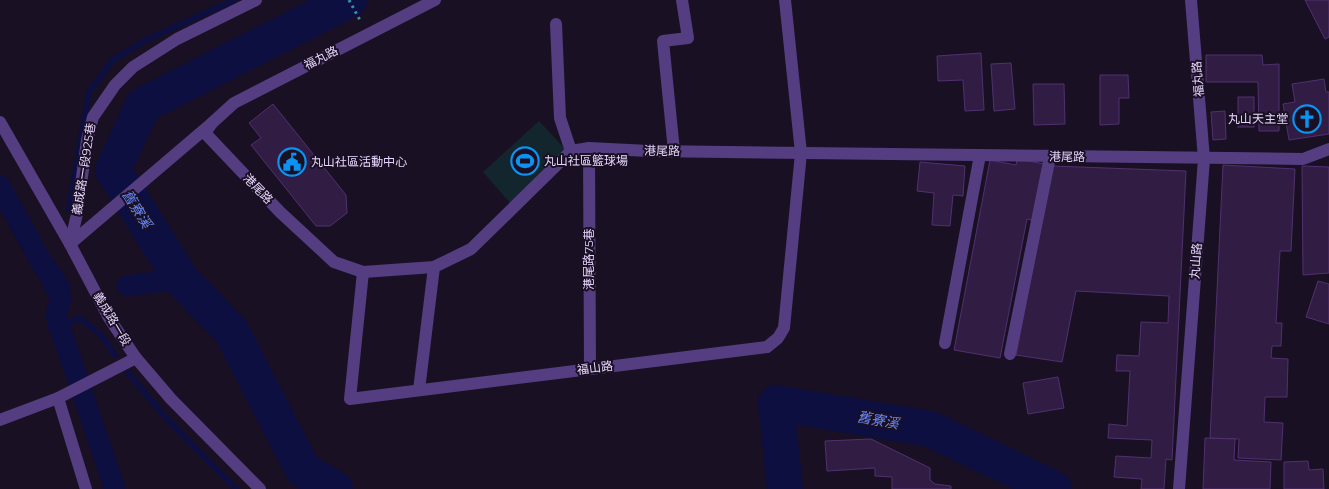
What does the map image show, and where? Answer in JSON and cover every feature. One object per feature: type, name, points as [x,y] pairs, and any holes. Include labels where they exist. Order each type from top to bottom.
[{"type":"street","name":"義成路一段925巷","points":[[70,244],[77,214],[87,140],[93,117],[115,85],[133,67],[177,39],[256,0]]},
{"type":"street","name":"福丸路","points":[[212,123],[234,103],[435,0]]},
{"type":"street","points":[[674,151],[663,41],[688,38],[682,0]]},
{"type":"street","name":"福山路","points":[[362,272],[350,399],[767,347],[778,338],[784,328],[801,153],[785,0]]},
{"type":"street","name":"福丸路","points":[[1191,0],[1204,159]]},
{"type":"street","points":[[556,24],[560,118],[571,151]]},
{"type":"street","name":"義成路一段","points":[[0,122],[70,244],[109,318],[136,358],[171,399],[260,489]]},
{"type":"street","points":[[70,244],[212,123]]},
{"type":"street","name":"港尾路","points":[[212,123],[205,133],[280,212],[334,262],[362,272],[434,267],[471,249],[571,151],[589,148],[1204,159]]},
{"type":"street","name":"港尾路75巷","points":[[589,148],[590,369]]},
{"type":"street","points":[[1204,159],[1303,159],[1329,149]]},
{"type":"street","points":[[946,343],[980,156]]},
{"type":"street","points":[[1010,354],[1050,157]]},
{"type":"street","name":"丸山路","points":[[1179,489],[1204,159]]},
{"type":"street","points":[[419,390],[434,267]]},
{"type":"street","points":[[0,420],[58,398],[136,358]]},
{"type":"street","points":[[58,398],[86,489]]},
{"type":"path","points":[[349,0],[367,34]]},
{"type":"shaded area","name":"丸山社區籃球場","points":[[539,121],[567,151],[512,205],[483,172]]},
{"type":"building","points":[[1305,0],[1329,0],[1329,37],[1325,39]]},
{"type":"building","points":[[981,53],[984,110],[965,111],[963,80],[938,81],[937,56]]},
{"type":"building","points":[[1206,55],[1262,55],[1263,65],[1279,64],[1279,131],[1259,131],[1258,82],[1206,82]]},
{"type":"building","points":[[1011,63],[1015,109],[994,111],[991,64]]},
{"type":"building","points":[[1100,75],[1128,75],[1129,98],[1119,98],[1119,124],[1100,125]]},
{"type":"building","name":"丸山天主堂","points":[[1324,79],[1326,92],[1329,92],[1329,134],[1289,140],[1283,104],[1295,102],[1292,84]]},
{"type":"building","points":[[1033,84],[1064,84],[1065,124],[1034,125]]},
{"type":"building","points":[[1238,97],[1254,97],[1254,127],[1238,127]]},
{"type":"building","name":"丸山社區活動中心","points":[[273,104],[346,195],[347,213],[330,226],[316,226],[251,145],[261,138],[249,123]]},
{"type":"building","points":[[1225,111],[1226,139],[1213,140],[1211,112]]},
{"type":"building","points":[[1017,159],[1045,164],[1034,221],[1027,219],[1000,358],[954,350],[990,160],[1016,165]]},
{"type":"building","points":[[920,162],[965,166],[963,196],[953,195],[950,226],[932,225],[934,193],[917,191]]},
{"type":"building","points":[[1223,165],[1295,169],[1291,251],[1280,251],[1276,323],[1282,323],[1281,346],[1272,346],[1271,358],[1288,359],[1287,397],[1265,397],[1264,422],[1283,423],[1281,460],[1238,458],[1239,439],[1210,438]]},
{"type":"building","points":[[1053,166],[1186,171],[1172,460],[1166,459],[1164,489],[1141,489],[1142,479],[1114,477],[1116,456],[1151,458],[1152,440],[1108,438],[1109,424],[1127,426],[1130,371],[1116,371],[1117,355],[1139,356],[1141,322],[1168,323],[1169,296],[1076,291],[1062,362],[1016,355]]},
{"type":"building","points":[[1302,166],[1329,167],[1329,273],[1303,275]]},
{"type":"building","points":[[1318,281],[1329,284],[1329,324],[1306,317]]},
{"type":"building","points":[[1058,377],[1064,408],[1028,414],[1023,383]]},
{"type":"building","points":[[1205,438],[1235,439],[1234,460],[1271,462],[1270,489],[1203,489]]},
{"type":"building","points":[[871,439],[930,468],[930,480],[935,484],[951,486],[951,489],[892,489],[892,477],[875,476],[875,468],[827,471],[825,441]]},
{"type":"building","points":[[1308,461],[1309,470],[1323,469],[1324,489],[1284,489],[1284,462]]},
{"type":"waterway","points":[[69,209],[89,92],[113,60],[146,40],[234,0]]},
{"type":"waterway","name":"舊寮溪","points":[[335,489],[303,470],[232,332],[181,279],[113,170],[143,105],[349,0]]},
{"type":"waterway","points":[[0,186],[61,299],[56,316],[115,489]]},
{"type":"waterway","points":[[0,203],[38,272],[53,263],[68,287],[61,299]]},
{"type":"waterway","points":[[127,286],[181,279]]},
{"type":"waterway","points":[[51,329],[80,318],[101,335],[115,355]]},
{"type":"waterway","points":[[128,373],[167,419],[236,489]]},
{"type":"waterway","name":"舊寮溪","points":[[785,489],[776,403],[930,429],[1054,489]]},
{"type":"place","name":"丸山天主堂","points":[[1307,119]]},
{"type":"place","name":"丸山社區籃球場","points":[[525,161]]},
{"type":"place","name":"丸山社區活動中心","points":[[292,162]]}]
